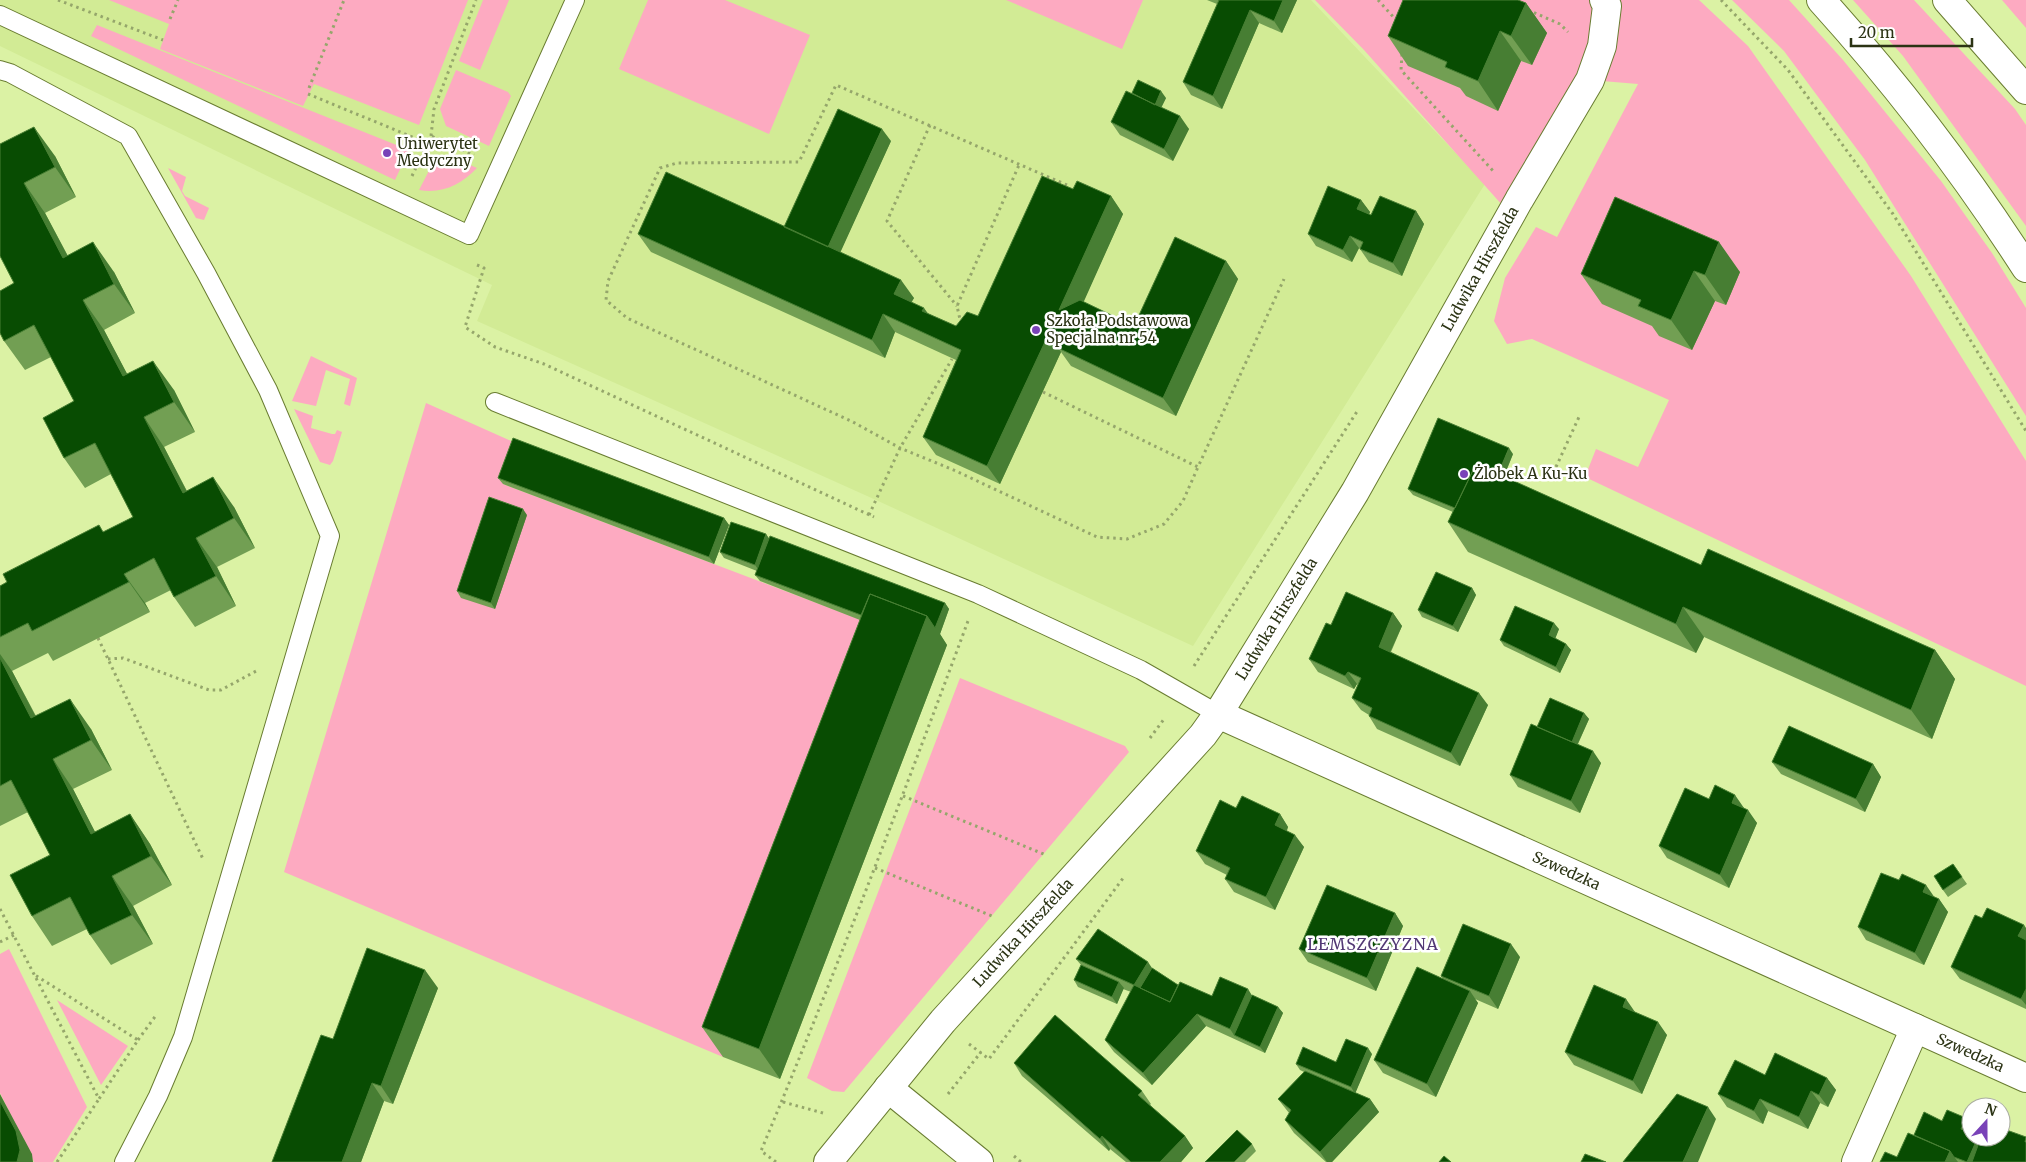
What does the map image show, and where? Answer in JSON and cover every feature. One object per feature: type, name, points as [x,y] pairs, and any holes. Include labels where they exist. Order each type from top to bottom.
[{"type":"street","name":"Ludwika Hirszfelda","points":[[828,1162],[943,1021],[1203,735],[1218,714],[1355,492],[1519,200],[1590,80],[1602,46],[1606,6],[1604,0]]},
{"type":"street","points":[[1821,0],[1877,62],[1946,152],[1998,223],[2026,268]]},
{"type":"street","points":[[1947,0],[2026,90]]},
{"type":"street","name":"Szwedzka","points":[[1218,714],[2026,1078]]},
{"type":"street","points":[[1856,1162],[1915,1028]]},
{"type":"street","points":[[888,1088],[980,1162]]},
{"type":"lane","points":[[0,15],[468,234],[575,0]]},
{"type":"lane","points":[[0,70],[10,73],[128,136],[206,274],[268,390],[330,536],[183,1037],[158,1096],[124,1162]]},
{"type":"lane","points":[[495,402],[978,594],[1141,670],[1183,692],[1218,714]]},
{"type":"path","points":[[58,0],[163,40]]},
{"type":"path","points":[[170,19],[178,0]]},
{"type":"path","points":[[309,88],[344,0]]},
{"type":"path","points":[[408,184],[431,136],[434,109],[476,0]]},
{"type":"path","points":[[1378,0],[1404,29]]},
{"type":"path","points":[[1721,0],[1788,70],[1893,214],[2026,431]]},
{"type":"path","points":[[1520,7],[1560,24],[1581,45],[1590,80]]},
{"type":"path","points":[[1403,45],[1401,70],[1519,200]]},
{"type":"path","points":[[1067,185],[836,84],[799,162],[677,163],[660,168],[608,282],[606,300],[627,318],[853,422],[900,448],[1097,537],[1127,539],[1164,524],[1183,501],[1284,280]]},
{"type":"path","points":[[308,94],[427,143]]},
{"type":"path","points":[[930,125],[888,221],[957,306],[962,332]]},
{"type":"path","points":[[431,136],[481,158]]},
{"type":"path","points":[[957,306],[1019,165]]},
{"type":"path","points":[[475,264],[484,268],[465,327],[495,347],[544,364],[869,515],[900,448],[952,359]]},
{"type":"path","points":[[1043,392],[1198,467]]},
{"type":"path","points":[[1145,744],[1183,692],[1192,669],[1359,408]]},
{"type":"path","points":[[1556,466],[1579,416]]},
{"type":"path","points":[[776,1162],[761,1151],[789,1088],[875,868],[978,594]]},
{"type":"path","points":[[98,638],[203,860]]},
{"type":"path","points":[[108,659],[123,658],[208,690],[221,690],[261,668]]},
{"type":"path","points":[[903,796],[1052,858]]},
{"type":"path","points":[[875,868],[1000,919]]},
{"type":"path","points":[[964,1040],[988,1059],[1127,873]]},
{"type":"path","points":[[0,909],[99,1099]]},
{"type":"path","points":[[0,942],[14,936]]},
{"type":"path","points":[[35,975],[138,1040]]},
{"type":"path","points":[[57,1162],[158,1013]]},
{"type":"path","points":[[944,1098],[981,1052]]},
{"type":"path","points":[[1014,1156],[1021,1162]]},
{"type":"shaded area","points":[[0,0],[1311,0],[1485,184],[1193,646],[876,500],[477,321],[492,285],[0,46]]},
{"type":"shaded area","points":[[109,0],[468,0],[419,125],[314,84],[303,106],[160,49],[169,24]]},
{"type":"shaded area","points":[[483,0],[509,0],[480,70],[459,61]]},
{"type":"shaded area","points":[[648,0],[725,0],[810,35],[769,134],[619,69]]},
{"type":"shaded area","points":[[1006,0],[1143,0],[1122,49]]},
{"type":"shaded area","points":[[1315,0],[1699,0],[1748,46],[1911,276],[2026,461],[2026,686],[1585,477],[1596,449],[1638,467],[1669,400],[1532,339],[1507,344],[1494,321],[1505,278],[1536,227],[1557,237],[1638,84],[1590,80],[1511,215],[1364,50]]},
{"type":"shaded area","points":[[1732,0],[1789,0],[1843,60],[1941,181],[1992,253],[2026,308],[2026,416],[1865,160],[1784,51]]},
{"type":"shaded area","points":[[1853,0],[1914,0],[2015,109],[2026,125],[2026,226],[1903,56]]},
{"type":"shaded area","points":[[2002,0],[2026,0],[2026,28]]},
{"type":"shaded area","points":[[97,25],[409,150],[395,180],[91,36]]},
{"type":"shaded area","points":[[456,70],[508,92],[511,96],[489,146],[446,126],[440,109]]},
{"type":"shaded area","points":[[449,156],[477,168],[451,187],[436,191],[419,190],[434,161]]},
{"type":"shaded area","points":[[168,168],[186,177],[182,191],[185,196],[209,208],[204,220],[196,218]]},
{"type":"shaded area","points":[[311,356],[357,378],[350,406],[344,404],[350,379],[326,370],[316,406],[292,401]]},
{"type":"shaded area","points":[[426,403],[518,444],[503,484],[888,630],[723,1057],[284,872]]},
{"type":"shaded area","points":[[294,409],[313,416],[311,428],[332,434],[335,434],[337,430],[342,432],[330,465],[320,462]]},
{"type":"shaded area","points":[[960,678],[1125,746],[1129,752],[844,1092],[832,1091],[807,1078]]},
{"type":"shaded area","points":[[9,949],[87,1107],[53,1162],[34,1162],[0,1093],[0,954]]},
{"type":"shaded area","points":[[57,1000],[128,1046],[101,1085]]},
{"type":"building","points":[[1219,0],[1283,0],[1274,21],[1250,10],[1213,96],[1183,82]]},
{"type":"building","points":[[1403,0],[1518,0],[1526,3],[1511,36],[1500,31],[1478,81],[1445,67],[1447,62],[1388,36]]},
{"type":"building","points":[[1138,80],[1161,91],[1155,105],[1132,93]]},
{"type":"building","points":[[1126,91],[1180,116],[1164,149],[1111,122]]},
{"type":"building","points":[[838,109],[882,129],[828,247],[784,227]]},
{"type":"building","points":[[34,127],[55,167],[24,183],[63,258],[93,242],[114,284],[83,300],[123,376],[153,361],[174,402],[144,417],[183,493],[213,477],[234,518],[196,538],[216,576],[174,597],[154,558],[124,574],[129,582],[32,631],[28,623],[0,637],[0,586],[7,582],[3,574],[99,525],[103,532],[133,517],[95,443],[64,458],[43,418],[74,401],[34,325],[4,341],[0,333],[0,291],[14,283],[0,256],[0,144]]},
{"type":"building","points":[[666,172],[901,280],[894,294],[924,308],[922,311],[956,326],[967,312],[978,316],[1042,176],[1073,189],[1077,181],[1111,196],[1059,310],[1080,300],[1134,326],[1175,237],[1226,261],[1163,398],[1058,348],[1063,336],[1051,329],[987,466],[923,437],[961,350],[883,314],[872,340],[638,234]]},
{"type":"building","points":[[1328,186],[1361,200],[1357,209],[1371,215],[1380,196],[1416,211],[1393,263],[1360,249],[1363,242],[1350,236],[1343,250],[1308,234]]},
{"type":"building","points":[[1615,197],[1719,242],[1705,275],[1694,271],[1671,320],[1638,306],[1641,300],[1581,274]]},
{"type":"building","name":"Żlobek A Ku-Ku","points":[[1438,418],[1509,448],[1498,474],[1476,464],[1455,508],[1408,489]]},
{"type":"building","points":[[513,438],[724,518],[709,557],[498,478]]},
{"type":"building","points":[[1476,464],[1701,565],[1708,549],[1935,650],[1911,710],[1683,607],[1676,624],[1448,522]]},
{"type":"building","points":[[489,497],[523,509],[491,603],[457,591]]},
{"type":"building","points":[[731,522],[766,534],[755,565],[720,552]]},
{"type":"building","points":[[770,536],[945,603],[935,628],[927,616],[870,594],[861,615],[755,575]]},
{"type":"building","points":[[1436,572],[1472,588],[1453,626],[1418,610]]},
{"type":"building","points":[[1346,592],[1393,613],[1379,647],[1479,693],[1451,753],[1369,716],[1372,708],[1352,698],[1361,678],[1348,672],[1345,676],[1309,659],[1326,623],[1331,625]]},
{"type":"building","points":[[870,594],[927,616],[759,1049],[702,1027]]},
{"type":"building","points":[[1515,606],[1554,623],[1549,635],[1566,644],[1556,667],[1500,640]]},
{"type":"building","points":[[0,658],[31,718],[70,699],[91,740],[53,759],[91,834],[130,814],[151,856],[112,876],[132,915],[90,935],[70,897],[32,916],[10,875],[50,855],[11,780],[0,786]]},
{"type":"building","points":[[1550,698],[1584,713],[1572,742],[1537,727]]},
{"type":"building","points":[[1531,724],[1593,751],[1571,801],[1510,775]]},
{"type":"building","points":[[1789,726],[1873,764],[1856,799],[1772,762]]},
{"type":"building","points":[[1715,785],[1735,795],[1732,803],[1748,810],[1720,875],[1659,846],[1685,788],[1709,799]]},
{"type":"building","points":[[1242,796],[1280,814],[1275,825],[1295,835],[1266,897],[1225,879],[1230,868],[1196,851],[1220,800],[1236,808]]},
{"type":"building","points":[[1953,864],[1962,877],[1943,890],[1934,876]]},
{"type":"building","points":[[1881,873],[1899,880],[1902,874],[1926,885],[1923,892],[1939,899],[1915,953],[1858,927]]},
{"type":"building","points":[[1327,885],[1395,913],[1367,978],[1299,949]]},
{"type":"building","points":[[1987,908],[2024,925],[2018,936],[2026,940],[2026,989],[2021,999],[1951,967],[1975,915],[1982,918]]},
{"type":"building","points":[[1463,924],[1511,944],[1489,996],[1441,976]]},
{"type":"building","points":[[1098,929],[1148,962],[1134,985],[1076,959]]},
{"type":"building","points":[[367,948],[425,970],[381,1086],[372,1083],[342,1162],[272,1162],[321,1035],[333,1039]]},
{"type":"building","points":[[1081,965],[1119,982],[1112,997],[1074,980]]},
{"type":"building","points":[[1417,967],[1470,991],[1427,1084],[1374,1060]]},
{"type":"building","points":[[1152,968],[1178,985],[1170,1002],[1140,988]]},
{"type":"building","points":[[1220,977],[1248,989],[1230,1029],[1197,1014],[1143,1073],[1105,1040],[1134,985],[1170,1002],[1180,982],[1212,996]]},
{"type":"building","points":[[1594,985],[1626,999],[1623,1007],[1658,1022],[1633,1081],[1565,1052]]},
{"type":"building","points":[[1252,995],[1278,1007],[1260,1047],[1234,1035]]},
{"type":"building","points":[[1055,1015],[1142,1091],[1138,1095],[1185,1136],[1160,1162],[1131,1162],[1102,1136],[1100,1139],[1014,1063]]},
{"type":"building","points":[[1346,1039],[1368,1048],[1351,1087],[1296,1064],[1303,1047],[1336,1062]]},
{"type":"building","points":[[1775,1053],[1827,1078],[1819,1095],[1811,1091],[1799,1117],[1760,1099],[1754,1111],[1718,1094],[1735,1060],[1765,1075]]},
{"type":"building","points":[[1305,1071],[1370,1099],[1320,1152],[1285,1120],[1291,1110],[1278,1099]]},
{"type":"building","points":[[1677,1094],[1708,1107],[1683,1162],[1623,1162]]},
{"type":"building","points":[[0,1101],[16,1131],[20,1150],[17,1162],[0,1162]]},
{"type":"building","points":[[1947,1110],[1961,1116],[1961,1147],[1974,1147],[1967,1162],[1954,1157],[1950,1151],[1914,1135],[1924,1112],[1942,1121]]},
{"type":"building","points":[[1237,1130],[1252,1144],[1234,1162],[1205,1162]]},
{"type":"building","points":[[2011,1132],[2026,1137],[2026,1162],[1972,1162],[1977,1147],[2011,1147]]},
{"type":"building","points":[[1908,1133],[1950,1151],[1945,1162],[1880,1162],[1885,1152],[1897,1157]]},
{"type":"building","points":[[1585,1154],[1606,1162],[1581,1162]]},
{"type":"building","points":[[1444,1156],[1451,1162],[1439,1162]]},
{"type":"place","name":"Uniwerytet Medyczny","points":[[387,153]]},
{"type":"place","name":"Szkoła Podstawowa Specjalna nr 54","points":[[1036,330]]},
{"type":"place","name":"Żlobek A Ku-Ku","points":[[1464,474]]},
{"type":"district","name":"LEMSZCZYZNA","points":[[1373,944]]}]
